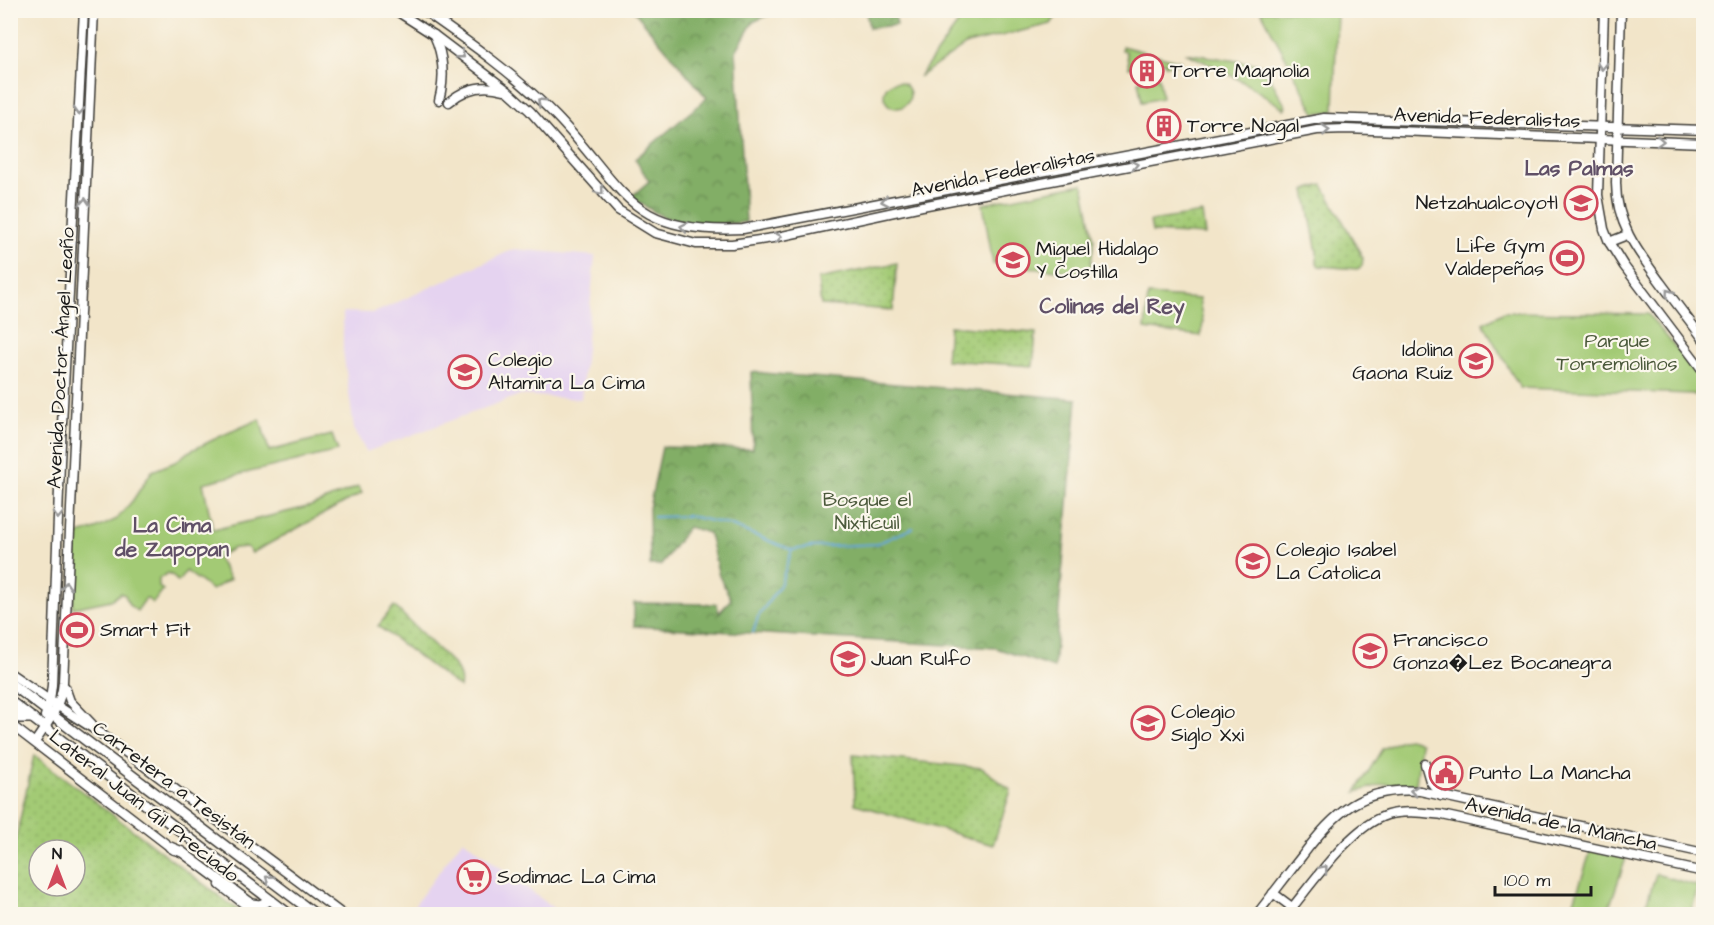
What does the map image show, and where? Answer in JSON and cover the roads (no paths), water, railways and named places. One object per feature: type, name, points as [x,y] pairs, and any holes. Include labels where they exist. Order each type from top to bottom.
[{"type":"main road","name":"Carretera a Tesistán","points":[[10,683],[315,915]]},
{"type":"main road","name":"Carretera a Tesistán","points":[[10,701],[288,915]]},
{"type":"main road","points":[[10,712],[19,718],[40,724]]},
{"type":"main road","points":[[170,847],[182,852],[252,904],[260,905],[270,900]]},
{"type":"street","name":"Avenida Doctor Ángel Leaño","points":[[54,704],[60,462],[84,10]]},
{"type":"street","name":"Avenida Doctor Ángel Leaño","points":[[54,704],[61,699],[63,682],[94,10]]},
{"type":"street","name":"Avenida Federalistas","points":[[395,10],[434,35],[508,91],[550,132],[618,210],[655,233],[696,244],[732,244],[773,238],[922,206],[1317,130],[1346,129],[1704,143]]},
{"type":"street","name":"Avenida Federalistas","points":[[423,10],[483,54],[557,116],[631,203],[659,220],[695,229],[743,229],[1310,119],[1704,130]]},
{"type":"street","points":[[1604,10],[1599,126],[1599,205],[1609,242],[1624,266],[1704,372]]},
{"type":"street","points":[[1622,10],[1616,192],[1621,220],[1635,248],[1704,340]]},
{"type":"street","points":[[434,35],[443,66],[443,83],[439,100]]},
{"type":"street","points":[[81,72],[91,72]]},
{"type":"street","points":[[449,102],[459,94],[476,88],[489,87],[508,91]]},
{"type":"street","points":[[1609,242],[1627,235]]},
{"type":"street","points":[[55,612],[65,612]]},
{"type":"street","name":"Lateral Juan Gil Preciado","points":[[10,673],[98,731]]},
{"type":"street","points":[[63,682],[70,701],[98,731],[342,915]]},
{"type":"street","points":[[33,741],[40,724],[50,713],[54,704]]},
{"type":"street","name":"Lateral Juan Gil Preciado","points":[[10,724],[257,915]]},
{"type":"street","points":[[1425,764],[1430,781],[1441,796]]},
{"type":"street","name":"Avenida de la Mancha","points":[[1257,915],[1323,828],[1336,815],[1365,798],[1391,791],[1420,791],[1704,853]]},
{"type":"street","name":"Avenida de la Mancha","points":[[1290,911],[1347,843],[1366,825],[1400,813],[1442,815],[1704,872]]},
{"type":"street","points":[[1273,893],[1290,911]]},
{"type":"waterway","points":[[654,517],[690,516],[729,525],[792,550],[876,544],[913,528]]},
{"type":"waterway","points":[[753,633],[758,617],[780,585],[792,550]]},
{"type":"place","name":"Torre Magnolia","points":[[1147,71]]},
{"type":"place","name":"Torre Nogal","points":[[1164,126]]},
{"type":"place","name":"Netzahualcoyotl","points":[[1581,203]]},
{"type":"place","name":"Life Gym Valdepeñas","points":[[1567,258]]},
{"type":"place","name":"Miguel Hidalgo Y Costilla","points":[[1013,260]]},
{"type":"place","name":"Idolina Gaona Ruíz","points":[[1476,361]]},
{"type":"place","name":"Colegio Altamira La Cima","points":[[465,372]]},
{"type":"place","name":"Colegio Isabel La Catolica","points":[[1253,561]]},
{"type":"place","name":"Smart Fit","points":[[77,630]]},
{"type":"place","name":"Francisco Gonza�Lez Bocanegra","points":[[1370,651]]},
{"type":"place","name":"Juan Rulfo","points":[[848,659]]},
{"type":"place","name":"Colegio Siglo Xxi","points":[[1148,723]]},
{"type":"place","name":"Punto La Mancha","points":[[1446,773]]},
{"type":"place","name":"Sodimac La Cima","points":[[474,877]]},
{"type":"district","name":"Las Palmas","points":[[1579,168]]},
{"type":"district","name":"Colinas del Rey","points":[[1112,306]]},
{"type":"district","name":"La Cima de Zapopan","points":[[172,537]]},
{"type":"park label","name":"Parque Torremolinos","points":[[1617,352]]},
{"type":"park label","name":"Bosque el Nixticuil","points":[[867,512]]}]
